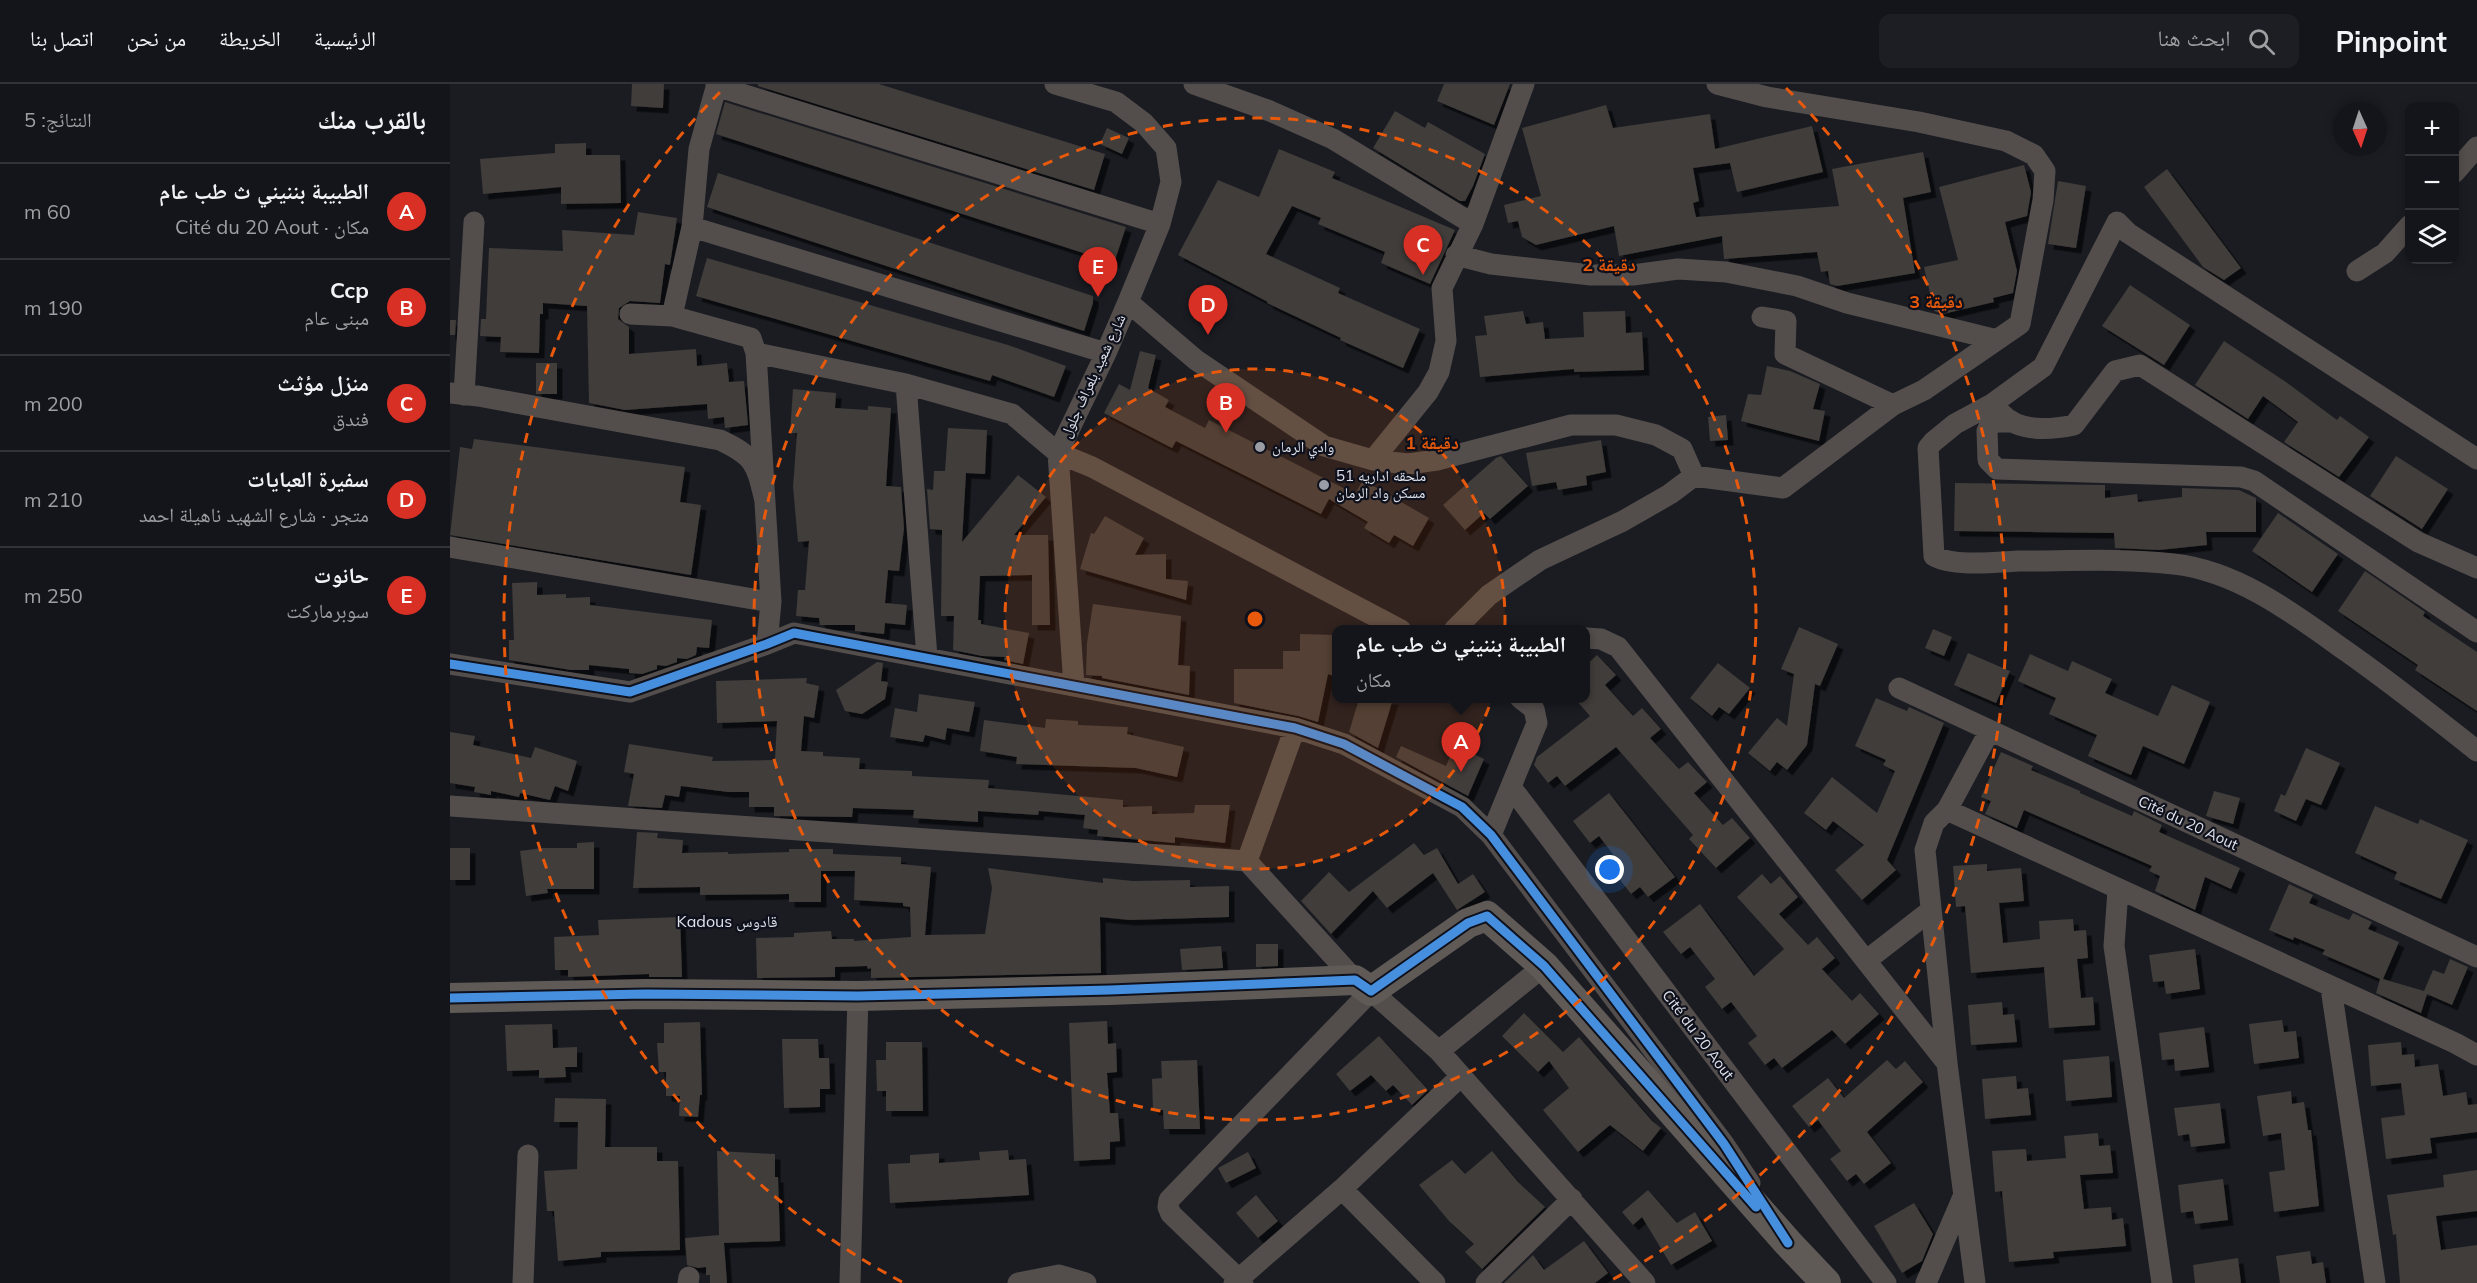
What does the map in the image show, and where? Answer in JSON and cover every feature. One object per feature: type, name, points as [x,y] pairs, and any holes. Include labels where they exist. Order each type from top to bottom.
[{"type":"street","name":"شارع شعيد بلعراف جلول","points":[[1055,84],[1116,102],[1144,123],[1166,148],[1171,182],[1160,224],[1128,302],[1058,453],[1074,686]]},
{"type":"street","points":[[1194,84],[1270,111],[1333,139],[1473,224]]},
{"type":"street","points":[[1373,460],[1428,392],[1439,372],[1446,341],[1442,288],[1473,224],[1524,84]]},
{"type":"street","points":[[1459,625],[1489,595],[1540,560],[1623,521],[1670,494],[1694,476],[1783,488],[1893,405],[1924,390],[2020,324],[2043,200],[2045,171],[2034,155],[2006,141],[1919,122],[1767,97],[1717,84]]},
{"type":"street","points":[[672,316],[692,227],[699,149],[717,85],[1160,224]]},
{"type":"street","points":[[2459,167],[2477,147]]},
{"type":"street","points":[[474,222],[457,394],[720,440],[742,451],[756,466],[765,501]]},
{"type":"street","points":[[2477,459],[2128,233],[2117,222],[2043,367],[1992,404],[1955,424],[1933,441],[1928,448],[1934,555],[1941,560],[1972,562],[2101,560],[2175,564],[2225,577],[2251,588],[2317,630],[2477,751]]},
{"type":"street","points":[[692,227],[1106,353]]},
{"type":"street","points":[[2357,271],[2385,253],[2405,230]]},
{"type":"street","points":[[1456,255],[1491,264],[1591,275],[1633,275],[1678,270],[1726,272],[1797,286],[1847,303],[1997,340]]},
{"type":"street","points":[[1128,302],[1196,360],[1324,446],[1373,460],[1408,464],[1437,459],[1571,425],[1616,425],[1656,435],[1682,449],[1694,476]]},
{"type":"street","points":[[630,314],[672,316],[751,338],[756,353],[771,602],[767,644]]},
{"type":"street","points":[[1762,317],[1786,321],[1785,354],[1893,405]]},
{"type":"street","points":[[756,353],[906,384],[1011,414],[1058,453],[1092,467],[1392,625]]},
{"type":"street","points":[[2477,568],[2418,542],[2140,365],[2115,371],[2074,425],[2049,430],[2009,422],[1996,422],[1990,425],[1987,431],[1988,460],[1997,469],[2241,477],[2254,481],[2477,632]]},
{"type":"street","points":[[906,384],[927,657]]},
{"type":"street","points":[[1992,404],[2009,422]]},
{"type":"street","points":[[450,547],[771,602]]},
{"type":"street","points":[[450,664],[630,692],[794,633],[1295,728],[1344,744],[1461,807],[1491,835],[1724,1144],[1788,1243]]},
{"type":"street","points":[[1590,638],[1600,639],[1618,647],[1947,1063]]},
{"type":"street","name":"Cité du 20 Aout","points":[[1899,688],[1989,732],[2477,957]]},
{"type":"street","points":[[1491,835],[1537,723],[1534,709],[1527,703]]},
{"type":"street","points":[[1246,861],[1295,728]]},
{"type":"street","points":[[1975,1283],[1947,1063],[1925,849],[1934,823],[1947,810],[1989,732]]},
{"type":"street","name":"Cité du 20 Aout","points":[[1511,787],[1886,1283]]},
{"type":"street","points":[[450,806],[1246,861],[1363,986],[1439,1051],[1645,1283]]},
{"type":"street","points":[[1947,810],[2477,1055]]},
{"type":"street","points":[[2118,890],[2114,946],[2162,1283]]},
{"type":"street","points":[[1867,960],[1930,911]]},
{"type":"street","points":[[1460,1077],[1342,1189],[1239,1282],[1171,1214],[1168,1207],[1169,1200],[1363,986],[1468,923],[1487,916],[1544,966],[1788,1243],[1826,1283]]},
{"type":"street","points":[[1439,1051],[1544,966]]},
{"type":"street","points":[[450,998],[646,994],[858,996],[1363,986]]},
{"type":"street","points":[[2331,987],[2375,1283]]},
{"type":"street","points":[[850,1283],[858,996]]},
{"type":"street","points":[[523,1283],[528,1155]]},
{"type":"street","points":[[1342,1189],[1435,1283]]},
{"type":"street","points":[[1926,1283],[1963,1196]]},
{"type":"street","points":[[1486,1283],[1572,1199]]},
{"type":"street","points":[[1018,1283],[1059,1275],[1086,1283]]},
{"type":"building","points":[[632,84],[664,84],[663,108],[631,106]]},
{"type":"building","points":[[758,84],[879,84],[1105,154],[1094,190],[758,86]]},
{"type":"building","points":[[1444,84],[1510,84],[1494,125],[1437,101]]},
{"type":"building","points":[[725,102],[1126,227],[1114,263],[716,134]]},
{"type":"building","points":[[1606,105],[1613,128],[1710,114],[1715,149],[1812,126],[1823,172],[1737,192],[1730,163],[1693,168],[1699,201],[1693,203],[1696,217],[1839,206],[1832,169],[1923,152],[1931,192],[1903,198],[1915,273],[1837,286],[1830,284],[1828,271],[1821,272],[1817,252],[1724,259],[1722,236],[1619,256],[1614,226],[1536,245],[1522,237],[1518,221],[1508,223],[1504,205],[1541,196],[1522,128]]},
{"type":"building","points":[[1395,111],[1425,128],[1428,122],[1485,154],[1465,201],[1460,201],[1373,148]]},
{"type":"building","points":[[1107,128],[1129,138],[1122,154],[1100,144]]},
{"type":"building","points":[[586,143],[586,155],[620,155],[621,203],[561,204],[561,187],[483,194],[480,159],[555,153],[555,144]]},
{"type":"building","points":[[1279,149],[1335,172],[1332,178],[1455,230],[1430,284],[1381,263],[1385,252],[1318,224],[1321,218],[1292,206],[1266,254],[1340,288],[1338,293],[1420,329],[1403,368],[1340,340],[1341,338],[1267,303],[1178,255],[1218,180],[1259,197]]},
{"type":"building","points":[[2024,165],[2031,192],[2027,216],[2005,222],[2017,271],[2013,293],[1993,298],[1994,302],[1943,314],[1934,311],[1924,267],[1958,260],[1939,187]]},
{"type":"building","points":[[2167,169],[2241,268],[2224,280],[2203,267],[2144,187]]},
{"type":"building","points":[[718,173],[1093,296],[1084,331],[707,207]]},
{"type":"building","points":[[2058,181],[2086,186],[2076,248],[2048,244]]},
{"type":"building","points":[[638,212],[677,218],[670,265],[665,264],[660,303],[630,301],[619,308],[618,319],[629,327],[629,354],[696,349],[697,366],[727,363],[729,382],[744,381],[748,425],[725,428],[724,417],[708,419],[707,404],[625,410],[589,403],[587,306],[543,303],[543,314],[540,314],[539,353],[500,352],[501,337],[480,336],[481,319],[486,319],[489,248],[563,251],[562,230],[634,235]]},
{"type":"building","points":[[707,258],[1008,345],[1066,366],[1054,397],[992,375],[990,381],[696,296]]},
{"type":"building","points":[[2130,285],[2190,325],[2164,365],[2102,326]]},
{"type":"building","points":[[1523,311],[1526,324],[1543,322],[1545,339],[1584,337],[1583,312],[1625,311],[1626,333],[1642,332],[1644,370],[1574,372],[1574,369],[1480,377],[1475,336],[1487,335],[1484,316]]},
{"type":"building","points":[[450,320],[456,320],[455,335],[450,335]]},
{"type":"building","points":[[2224,341],[2286,382],[2337,420],[2340,416],[2369,437],[2339,477],[2284,442],[2298,422],[2263,396],[2248,419],[2195,385]]},
{"type":"building","points":[[1140,351],[1156,355],[1148,388],[1169,400],[1165,407],[1205,428],[1209,420],[1355,494],[1363,480],[1429,518],[1413,546],[1394,535],[1389,543],[1364,528],[1368,522],[1329,499],[1321,514],[1176,441],[1172,448],[1104,413],[1119,384],[1130,390]]},
{"type":"building","points":[[536,363],[557,363],[557,394],[536,394]]},
{"type":"building","points":[[1767,366],[1790,371],[1820,384],[1813,409],[1825,411],[1819,441],[1741,421],[1748,394],[1761,395]]},
{"type":"building","points":[[793,389],[836,393],[835,408],[868,410],[868,406],[891,408],[886,486],[901,487],[904,528],[899,571],[888,570],[885,603],[907,605],[905,625],[885,623],[884,634],[855,631],[855,625],[820,625],[819,618],[796,616],[798,590],[805,590],[809,541],[798,542],[793,487],[797,433],[790,433]]},
{"type":"building","points":[[1726,415],[1728,440],[1710,441],[1708,417]]},
{"type":"building","points":[[948,428],[987,430],[985,474],[966,473],[962,542],[1018,475],[1046,497],[1014,535],[1048,535],[1050,625],[1032,625],[1032,575],[980,576],[978,620],[981,620],[981,624],[1029,633],[1023,664],[1004,660],[1005,657],[982,656],[953,650],[954,616],[941,616],[942,530],[930,529],[927,489],[933,490],[934,471],[945,471]]},
{"type":"building","points":[[474,439],[685,467],[680,502],[701,505],[691,575],[450,535],[460,447],[472,449]]},
{"type":"building","points":[[1601,440],[1606,472],[1586,476],[1587,485],[1558,490],[1556,482],[1532,486],[1526,453]]},
{"type":"building","points":[[1501,456],[1528,486],[1490,519],[1484,513],[1465,530],[1443,505]]},
{"type":"building","points":[[2396,456],[2448,489],[2422,529],[2370,496]]},
{"type":"building","points":[[1955,483],[2105,485],[2105,498],[2137,494],[2138,502],[2182,497],[2182,488],[2239,490],[2256,498],[2256,532],[2206,532],[2207,545],[2159,550],[2115,548],[2114,533],[1954,531]]},
{"type":"building","points":[[2278,513],[2338,554],[2312,592],[2252,551]]},
{"type":"building","points":[[1105,516],[1144,538],[1135,555],[1166,554],[1166,579],[1188,581],[1186,600],[1080,569],[1091,533],[1094,534]]},
{"type":"building","points":[[2365,571],[2425,612],[2423,616],[2477,652],[2477,711],[2415,670],[2418,665],[2338,611]]},
{"type":"building","points":[[537,582],[537,595],[566,594],[566,598],[590,597],[590,605],[712,620],[709,648],[697,647],[696,655],[687,659],[677,658],[677,662],[666,666],[657,665],[657,669],[642,674],[629,673],[629,669],[589,665],[589,670],[571,670],[509,660],[509,640],[514,640],[512,583]]},
{"type":"building","points":[[1093,604],[1181,616],[1178,665],[1190,666],[1189,695],[1102,678],[1102,676],[1086,675],[1087,643]]},
{"type":"building","points":[[1799,627],[1838,644],[1820,686],[1815,684],[1807,745],[1787,770],[1777,762],[1770,771],[1748,753],[1777,718],[1787,726],[1794,674],[1781,669]]},
{"type":"building","points":[[1933,629],[1952,637],[1944,656],[1925,648]]},
{"type":"building","points":[[1300,634],[1332,635],[1332,676],[1328,674],[1318,722],[1234,703],[1234,669],[1283,669],[1283,651],[1300,651]]},
{"type":"building","points":[[1968,653],[2010,671],[1996,703],[1954,685]]},
{"type":"building","points":[[2030,654],[2068,671],[2072,661],[2112,679],[2105,693],[2158,716],[2172,685],[2210,702],[2184,764],[2143,746],[2131,775],[2088,756],[2097,735],[2049,714],[2056,698],[2018,681]]},
{"type":"building","points":[[1597,655],[1616,675],[1605,685],[1633,716],[1642,708],[1661,729],[1650,738],[1679,769],[1688,762],[1707,782],[1694,793],[1723,825],[1732,818],[1750,838],[1716,868],[1689,839],[1693,835],[1616,747],[1565,786],[1557,776],[1548,783],[1534,765],[1537,757],[1590,716],[1579,703],[1590,703],[1590,661]]},
{"type":"building","points":[[877,662],[883,663],[881,681],[888,682],[885,699],[862,714],[845,711],[836,690]]},
{"type":"building","points":[[1718,663],[1750,688],[1729,714],[1719,707],[1712,716],[1690,698]]},
{"type":"building","points":[[807,678],[806,683],[819,686],[814,718],[804,716],[801,751],[823,752],[823,756],[860,758],[859,769],[912,771],[912,776],[989,780],[988,788],[1123,800],[1123,807],[1152,806],[1152,814],[1194,813],[1195,805],[1230,805],[1225,843],[1175,837],[1175,843],[1097,836],[1098,830],[1083,828],[1085,815],[1039,811],[1038,815],[978,811],[978,822],[913,818],[914,810],[853,808],[852,817],[774,816],[774,807],[749,807],[749,792],[728,792],[681,786],[679,797],[665,795],[662,808],[628,806],[634,774],[624,772],[629,744],[713,757],[712,761],[775,760],[777,721],[717,723],[716,681]]},
{"type":"building","points":[[919,694],[975,702],[969,732],[947,728],[945,740],[925,735],[923,742],[890,737],[895,708],[917,712]]},
{"type":"building","points":[[1876,698],[1907,711],[1909,707],[1944,723],[1887,860],[1896,870],[1862,900],[1835,870],[1864,845],[1833,821],[1826,830],[1804,813],[1832,777],[1877,813],[1895,771],[1883,765],[1886,760],[1855,746]]},
{"type":"building","points":[[1358,703],[1392,703],[1378,748],[1349,732]]},
{"type":"building","points":[[1046,719],[1078,721],[1078,725],[1128,727],[1127,734],[1184,747],[1177,777],[1136,768],[1016,764],[1017,757],[980,751],[984,720],[1045,728]]},
{"type":"building","points":[[450,732],[475,736],[473,745],[531,758],[535,747],[577,761],[568,791],[555,786],[550,800],[520,793],[519,797],[491,791],[491,795],[474,792],[475,787],[450,783]]},
{"type":"building","points":[[1455,745],[1484,759],[1468,796],[1396,757],[1401,746],[1446,766]]},
{"type":"building","points":[[2306,748],[2340,763],[2321,805],[2306,799],[2296,821],[2274,811],[2281,794],[2285,796]]},
{"type":"building","points":[[2001,752],[2033,766],[2031,770],[2080,791],[2080,793],[2132,816],[2134,811],[2162,825],[2159,832],[2240,868],[2231,889],[2205,877],[2195,910],[2155,891],[2160,876],[2149,871],[2152,866],[2024,810],[2017,828],[1985,814],[1991,801],[1981,797]]},
{"type":"building","points":[[2214,791],[2240,798],[2233,824],[2206,816]]},
{"type":"building","points":[[1609,793],[1675,877],[1648,897],[1640,887],[1631,894],[1614,872],[1622,866],[1599,836],[1590,843],[1573,821]]},
{"type":"building","points":[[2375,806],[2418,824],[2420,819],[2468,840],[2441,899],[2394,879],[2397,872],[2355,853]]},
{"type":"building","points":[[637,832],[658,833],[657,838],[683,840],[682,853],[728,852],[728,854],[789,852],[789,849],[833,849],[833,854],[901,857],[901,864],[931,867],[925,935],[985,934],[992,888],[988,868],[1103,883],[1103,878],[1133,881],[1190,880],[1190,887],[1229,886],[1229,917],[1130,920],[1100,917],[1101,973],[871,978],[871,968],[868,969],[867,966],[835,967],[835,977],[757,978],[756,938],[794,937],[794,933],[831,931],[832,939],[854,939],[854,941],[911,937],[910,907],[903,906],[903,903],[854,900],[855,871],[821,871],[821,902],[789,902],[789,894],[700,895],[700,887],[633,888]]},
{"type":"building","points":[[594,842],[594,889],[547,889],[548,893],[526,896],[520,851],[542,848],[577,848],[577,843]]},
{"type":"building","points":[[1414,843],[1424,855],[1437,848],[1458,884],[1473,874],[1485,892],[1457,910],[1433,873],[1387,908],[1373,891],[1331,934],[1301,901],[1329,872],[1349,892]]},
{"type":"building","points":[[450,848],[470,848],[470,880],[450,880]]},
{"type":"building","points":[[1987,864],[1987,871],[2021,868],[2024,901],[1999,903],[2003,943],[2040,939],[2039,921],[2073,919],[2074,931],[2086,930],[2088,958],[2077,959],[2081,998],[2093,997],[2095,1025],[2049,1028],[2044,967],[1971,973],[1965,906],[1956,907],[1953,866]]},
{"type":"building","points":[[1762,874],[1771,884],[1780,876],[1798,897],[1779,914],[1808,945],[1817,937],[1835,958],[1822,969],[1852,1001],[1860,993],[1879,1014],[1845,1044],[1832,1030],[1782,1068],[1774,1058],[1765,1065],[1748,1043],[1757,1036],[1731,1002],[1722,1009],[1705,987],[1715,979],[1690,947],[1681,954],[1663,932],[1700,904],[1754,976],[1784,949],[1737,897]]},
{"type":"building","points":[[2289,884],[2313,895],[2309,903],[2349,920],[2353,913],[2372,922],[2368,929],[2399,942],[2383,979],[2424,991],[2433,970],[2444,974],[2450,959],[2468,967],[2452,1005],[2427,994],[2421,1013],[2376,993],[2380,979],[2322,954],[2325,950],[2294,937],[2293,940],[2269,930]]},
{"type":"building","points":[[680,917],[682,977],[649,977],[649,974],[568,977],[568,970],[555,970],[554,937],[599,935],[598,920]]},
{"type":"building","points":[[1256,944],[1278,944],[1278,966],[1256,967]]},
{"type":"building","points":[[1221,946],[1223,968],[1182,970],[1180,949]]},
{"type":"building","points":[[2195,949],[2200,989],[2166,994],[2164,981],[2153,982],[2149,955]]},
{"type":"building","points":[[2002,1002],[2003,1015],[2014,1014],[2017,1042],[1971,1045],[1968,1005]]},
{"type":"building","points":[[1524,1013],[1563,1052],[1579,1037],[1652,1121],[1661,1128],[1643,1151],[1610,1125],[1578,1152],[1543,1110],[1569,1088],[1549,1061],[1538,1072],[1502,1036]]},
{"type":"building","points":[[2282,1020],[2284,1032],[2296,1031],[2299,1058],[2254,1064],[2249,1024]]},
{"type":"building","points":[[1107,1021],[1108,1044],[1116,1043],[1117,1072],[1107,1073],[1110,1113],[1118,1113],[1120,1141],[1110,1142],[1110,1159],[1074,1161],[1069,1023]]},
{"type":"building","points":[[700,1022],[702,1095],[700,1095],[698,1117],[679,1116],[680,1096],[666,1096],[666,1072],[659,1072],[657,1043],[664,1043],[664,1023]]},
{"type":"building","points":[[552,1024],[553,1048],[577,1047],[577,1067],[565,1067],[566,1077],[539,1078],[539,1070],[507,1071],[505,1025]]},
{"type":"building","points":[[2204,1027],[2209,1067],[2175,1071],[2174,1059],[2162,1060],[2159,1033]]},
{"type":"building","points":[[1379,1036],[1428,1090],[1412,1105],[1393,1085],[1386,1091],[1371,1075],[1350,1091],[1336,1074]]},
{"type":"building","points":[[782,1039],[818,1039],[819,1058],[829,1058],[830,1089],[820,1089],[820,1107],[784,1108]]},
{"type":"building","points":[[886,1042],[922,1042],[923,1111],[886,1111],[886,1091],[877,1091],[876,1060],[886,1060]]},
{"type":"building","points":[[2401,1042],[2402,1055],[2414,1054],[2415,1067],[2438,1064],[2443,1096],[2466,1092],[2468,1105],[2477,1104],[2477,1132],[2430,1138],[2432,1153],[2386,1159],[2381,1118],[2405,1115],[2401,1083],[2371,1086],[2368,1045]]},
{"type":"building","points":[[2109,1056],[2112,1097],[2066,1101],[2063,1060]]},
{"type":"building","points":[[1197,1060],[1200,1129],[1164,1129],[1163,1110],[1153,1110],[1152,1079],[1162,1078],[1161,1061]]},
{"type":"building","points":[[1887,1060],[1896,1069],[1905,1061],[1923,1082],[1867,1132],[1891,1163],[1864,1184],[1856,1174],[1847,1181],[1830,1159],[1841,1151],[1818,1120],[1809,1127],[1792,1106],[1828,1078],[1844,1098]]},
{"type":"building","points":[[2016,1076],[2017,1089],[2028,1088],[2031,1115],[1985,1119],[1982,1079]]},
{"type":"building","points":[[2291,1091],[2292,1104],[2304,1102],[2308,1130],[2311,1130],[2319,1206],[2274,1212],[2269,1172],[2285,1170],[2281,1133],[2263,1136],[2257,1096]]},
{"type":"building","points":[[555,1098],[606,1099],[605,1147],[657,1147],[657,1161],[678,1161],[680,1250],[601,1252],[601,1257],[558,1261],[554,1211],[547,1211],[544,1171],[577,1169],[578,1122],[554,1122]]},
{"type":"building","points":[[2220,1103],[2225,1143],[2191,1147],[2189,1134],[2178,1136],[2174,1108]]},
{"type":"building","points":[[2098,1133],[2099,1146],[2110,1145],[2113,1173],[2080,1175],[2084,1209],[2111,1207],[2112,1220],[2123,1218],[2126,1246],[2053,1252],[2054,1258],[2009,1262],[2002,1191],[1995,1192],[1992,1151],[2026,1149],[2027,1161],[2066,1158],[2064,1136]]},
{"type":"building","points":[[1008,1150],[1009,1160],[1026,1159],[1029,1195],[890,1203],[888,1164],[910,1163],[910,1155],[939,1153],[939,1163],[980,1160],[979,1152]]},
{"type":"building","points":[[717,1151],[775,1154],[775,1177],[778,1177],[780,1241],[724,1243],[727,1283],[710,1283],[710,1275],[706,1275],[706,1267],[698,1268],[687,1265],[685,1238],[719,1235]]},
{"type":"building","points":[[1492,1151],[1518,1182],[1545,1207],[1482,1269],[1465,1252],[1474,1244],[1449,1221],[1419,1185],[1452,1160],[1465,1174]]},
{"type":"building","points":[[1248,1152],[1256,1168],[1226,1183],[1218,1168]]},
{"type":"building","points":[[2477,1170],[2477,1211],[2436,1216],[2441,1250],[2477,1245],[2477,1283],[2400,1283],[2396,1234],[2393,1235],[2387,1195],[2444,1187],[2443,1175]]},
{"type":"building","points":[[2223,1179],[2228,1220],[2195,1224],[2193,1211],[2181,1213],[2178,1185]]},
{"type":"building","points":[[1648,1190],[1677,1223],[1695,1212],[1712,1241],[1671,1265],[1642,1217],[1633,1225],[1622,1212]]},
{"type":"building","points":[[1256,1195],[1278,1221],[1258,1238],[1236,1213]]},
{"type":"building","points":[[1914,1203],[1933,1234],[1922,1261],[1902,1273],[1874,1226]]},
{"type":"building","points":[[1584,1241],[1608,1273],[1595,1283],[1504,1283],[1533,1255],[1544,1270]]},
{"type":"building","points":[[2310,1251],[2312,1264],[2323,1262],[2326,1283],[2280,1283],[2276,1256]]},
{"type":"building","points":[[2238,1258],[2241,1283],[2195,1283],[2193,1265]]},
{"type":"cycle path","points":[[450,664],[630,692],[794,633],[1295,728],[1344,744],[1462,807],[1491,835],[1724,1144],[1788,1243]]},
{"type":"cycle path","points":[[450,998],[646,994],[858,996],[1110,990],[1355,980],[1371,991],[1468,923],[1487,916],[1544,966],[1756,1207]]},
{"type":"place","name":"منزل مؤثث","points":[[1423,275]]},
{"type":"place","name":"حانوت","points":[[1098,297]]},
{"type":"place","name":"سفيرة العبايات","points":[[1208,335]]},
{"type":"place","name":"Ccp","points":[[1226,433]]},
{"type":"place","name":"وادي الرمان","points":[[1260,447]]},
{"type":"place","name":"ملحقه اداريه 51 مسكن واد الرمان","points":[[1324,485]]},
{"type":"place","name":"الطبيبة بننيني ث طب عام","points":[[1461,772]]},
{"type":"district","name":"Kadous قادوس","points":[[727,921]]}]
